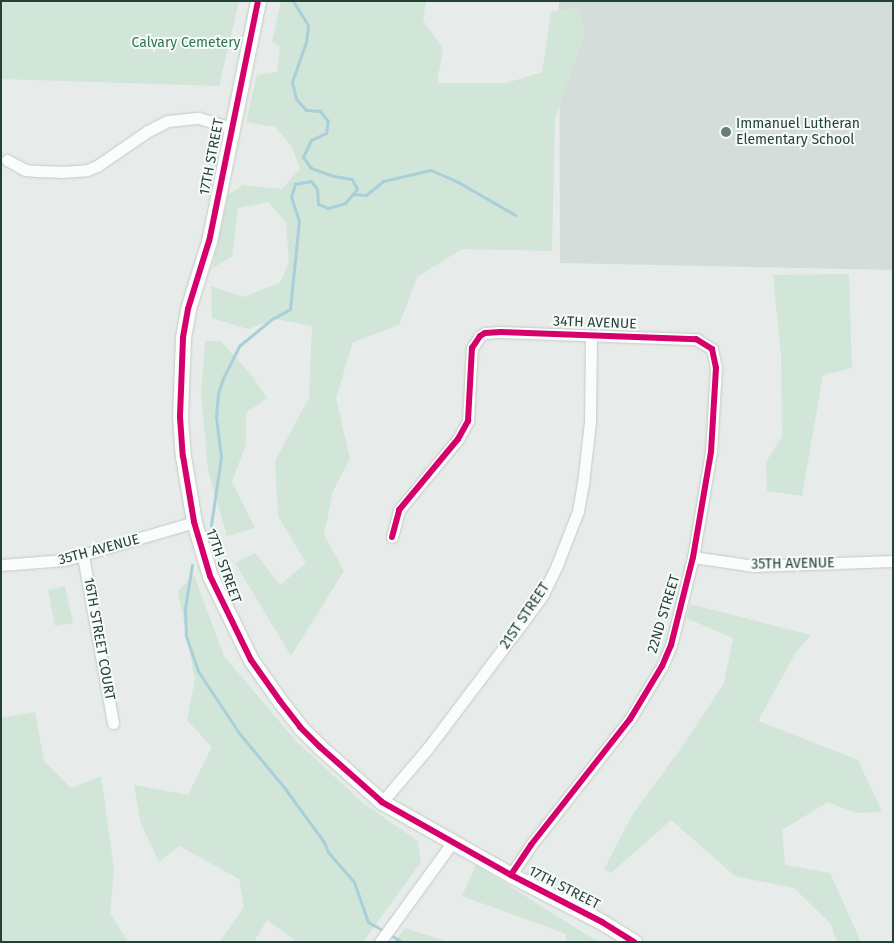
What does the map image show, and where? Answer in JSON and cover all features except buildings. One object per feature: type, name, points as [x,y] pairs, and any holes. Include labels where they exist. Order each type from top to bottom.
[{"type":"street","name":"17TH STREET","points":[[258,1],[209,241],[188,309],[183,338],[180,417],[183,456],[194,522],[210,576],[250,660],[300,728],[382,802],[452,843],[602,922],[634,942]]},
{"type":"street","points":[[7,160],[25,170],[37,172],[87,170],[97,166],[148,131],[168,121],[199,118],[231,128]]},
{"type":"street","name":"34TH AVENUE","points":[[392,537],[399,510],[458,439],[468,421],[472,348],[480,336],[501,332],[696,338],[708,345]]},
{"type":"street","name":"21ST STREET","points":[[382,802],[428,748],[523,622],[543,594],[557,565],[578,511],[585,474],[590,422],[590,336]]},
{"type":"street","name":"22ND STREET","points":[[511,875],[531,845],[630,719],[646,694],[671,645],[693,557],[711,452],[716,368],[715,358],[708,345]]},
{"type":"street","name":"35TH AVENUE","points":[[1,564],[45,563],[83,556],[194,522]]},
{"type":"street","name":"16TH STREET COURT","points":[[83,556],[113,723]]},
{"type":"street","name":"35TH AVENUE","points":[[693,557],[754,566],[893,560]]},
{"type":"street","points":[[381,940],[452,843]]},
{"type":"shaded area","name":"Immanuel Lutheran Elementary School","points":[[559,1],[893,1],[893,270],[560,263]]},
{"type":"green space","name":"Calvary Cemetery","points":[[1,1],[239,1],[219,86],[1,79]]},
{"type":"green space","points":[[281,1],[426,1],[423,20],[443,49],[437,83],[506,83],[542,72],[551,12],[578,7],[585,34],[555,118],[552,251],[462,249],[417,277],[399,325],[353,342],[336,398],[350,459],[333,491],[324,535],[344,571],[291,656],[235,563],[255,553],[280,585],[306,563],[278,516],[275,461],[309,398],[312,326],[276,319],[248,329],[212,318],[211,286],[243,297],[280,283],[289,262],[286,222],[268,202],[238,208],[232,257],[212,268],[228,195],[243,185],[282,189],[300,169],[292,147],[275,127],[246,122],[257,75],[277,72],[280,47],[272,42]]},
{"type":"green space","points":[[849,274],[852,368],[823,375],[802,496],[767,491],[766,462],[782,437],[781,355],[773,275]]},
{"type":"green space","points":[[205,341],[221,341],[252,376],[267,398],[246,413],[246,444],[232,482],[255,528],[227,536],[208,470],[201,392]]},
{"type":"green space","points":[[194,575],[224,656],[295,740],[363,803],[418,841],[421,862],[363,942],[297,942],[267,920],[254,942],[220,942],[244,907],[239,879],[179,846],[159,862],[141,824],[134,785],[188,795],[212,747],[187,720],[195,679],[178,591]]},
{"type":"green space","points":[[65,586],[73,623],[55,626],[48,590]]},
{"type":"green space","points":[[690,604],[811,635],[796,652],[758,721],[858,760],[882,812],[856,813],[828,802],[782,830],[785,865],[830,873],[861,942],[837,942],[831,924],[794,888],[735,876],[671,820],[611,873],[604,869],[633,814],[684,744],[724,683],[733,638],[686,618]]},
{"type":"green space","points":[[35,712],[44,761],[71,788],[101,776],[114,869],[110,913],[128,942],[1,942],[1,718]]},
{"type":"green space","points":[[476,865],[600,942],[566,942],[566,934],[462,896]]},
{"type":"green space","points":[[405,928],[448,942],[394,942]]},
{"type":"waterway","points":[[216,539],[211,525],[221,457],[216,417],[218,393],[239,346],[272,319],[290,309],[299,221],[291,197],[295,184],[311,181],[317,189],[318,204],[328,208],[345,203],[357,189],[352,179],[333,176],[311,168],[303,157],[311,140],[326,133],[328,121],[320,111],[306,110],[296,99],[292,82],[306,42],[308,25],[293,1]]},
{"type":"waterway","points":[[353,194],[366,195],[383,181],[431,170],[458,182],[515,215]]},
{"type":"waterway","points":[[192,565],[185,608],[186,636],[198,671],[239,733],[283,786],[324,842],[328,852],[354,882],[368,922],[384,931]]},
{"type":"waterway","points":[[389,934],[402,942]]},
{"type":"cycle path","points":[[258,1],[209,241],[188,309],[183,338],[180,417],[183,456],[194,522],[210,576],[251,660],[280,701],[300,727],[320,747],[382,802],[511,875],[602,922],[634,942]]},
{"type":"cycle path","points":[[392,537],[399,510],[458,439],[468,421],[472,348],[480,336],[485,333],[696,339],[712,349],[716,368],[711,452],[693,557],[671,645],[662,666],[630,719],[531,845],[511,875]]},
{"type":"place","name":"Immanuel Lutheran Elementary School","points":[[726,132]]}]
